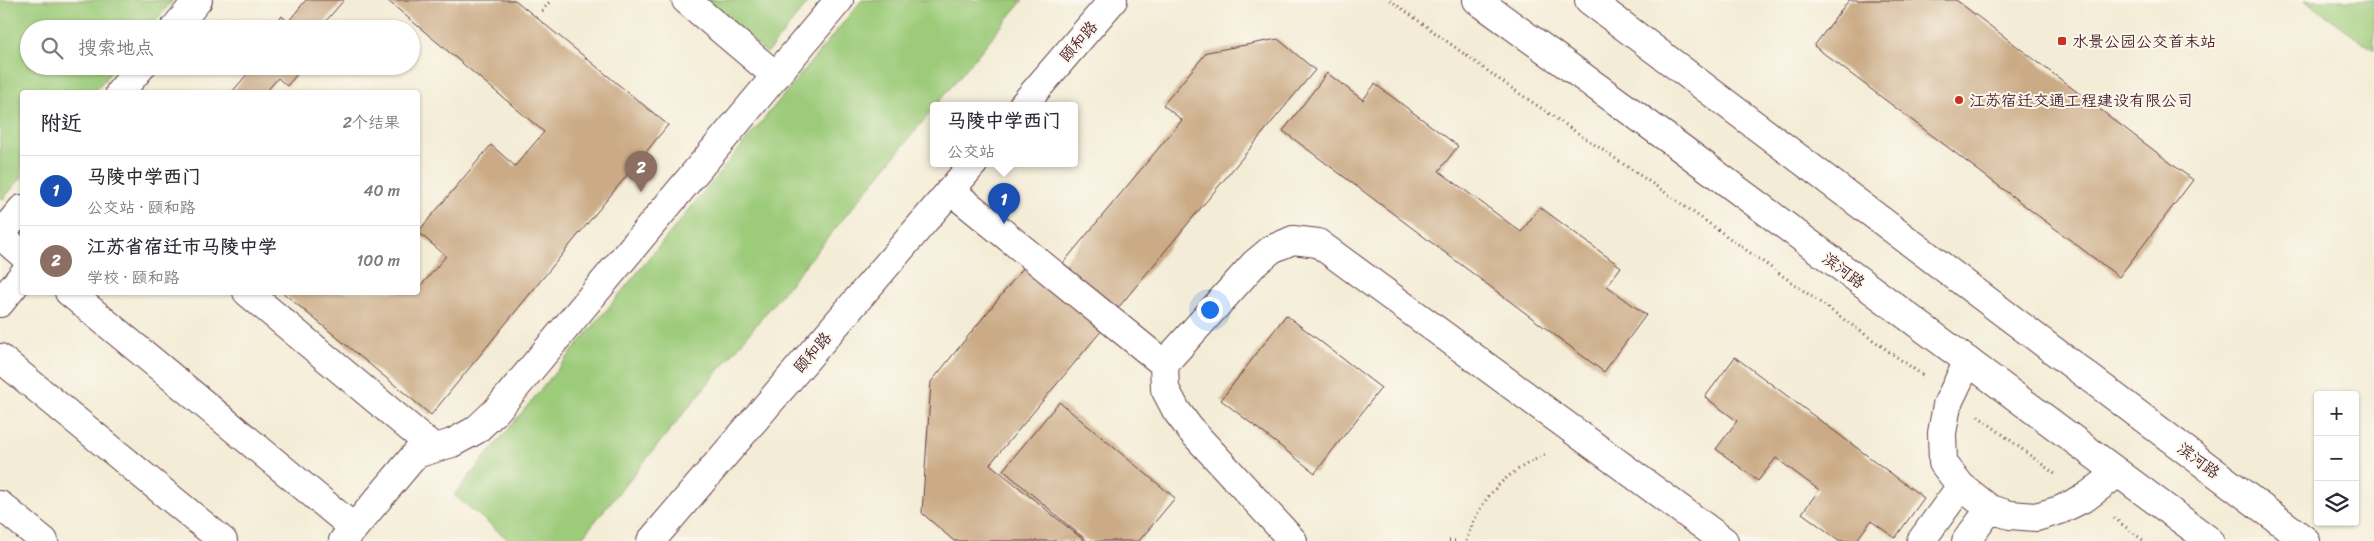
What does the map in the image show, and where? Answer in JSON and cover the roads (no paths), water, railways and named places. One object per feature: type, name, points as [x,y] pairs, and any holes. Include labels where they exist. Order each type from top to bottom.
[{"type":"main road","points":[[181,20],[198,0]]},
{"type":"main road","points":[[686,0],[776,76]]},
{"type":"main road","points":[[72,295],[349,534],[416,454],[452,443],[476,430],[496,411],[839,0]]},
{"type":"main road","name":"颐和路","points":[[1026,102],[1113,0]]},
{"type":"main road","name":"滨河路","points":[[1478,0],[2210,541]]},
{"type":"main road","name":"滨河路","points":[[1589,0],[2306,541]]},
{"type":"main road","points":[[122,90],[134,75]]},
{"type":"main road","name":"颐和路","points":[[650,541],[970,167]]},
{"type":"main road","points":[[950,190],[1164,364]]},
{"type":"main road","points":[[20,211],[0,235],[20,252]]},
{"type":"main road","points":[[1293,541],[1190,429],[1176,410],[1165,389],[1164,364],[1254,264],[1272,249],[1294,240],[1318,243],[1724,541]]},
{"type":"main road","points":[[0,303],[20,278]]},
{"type":"main road","points":[[251,295],[434,448]]},
{"type":"main road","points":[[0,358],[223,541]]},
{"type":"main road","points":[[1968,361],[1947,405],[1942,433],[1943,463],[1962,486],[1990,509],[2010,515],[2036,517],[2060,510],[2086,497],[2118,473]]},
{"type":"main road","points":[[1921,541],[1962,486]]},
{"type":"main road","points":[[0,505],[44,541]]},
{"type":"main road","points":[[1966,541],[1990,509]]},
{"type":"place","name":"水景公园公交首末站","points":[[2062,41]]},
{"type":"place","name":"江苏宿迁交通工程建设有限公司","points":[[1959,100]]},
{"type":"place","name":"江苏省宿迁市马陵中学","points":[[641,192]]},
{"type":"place","name":"马陵中学西门","points":[[1004,224]]}]
